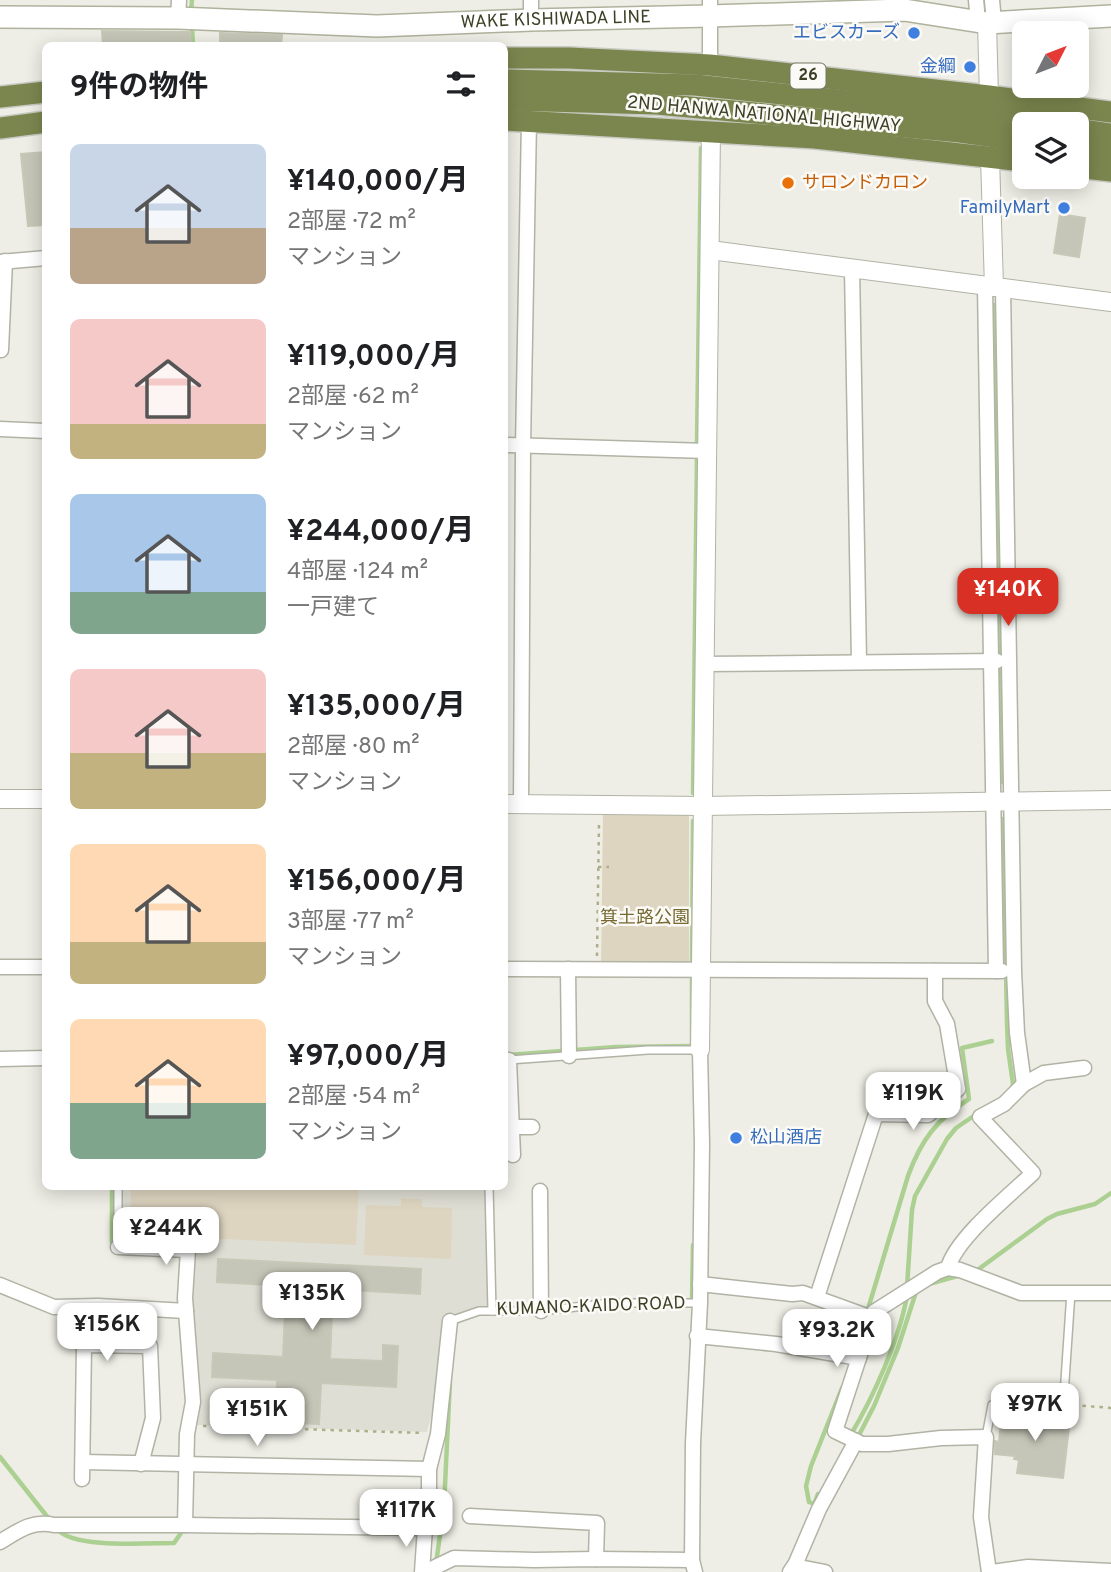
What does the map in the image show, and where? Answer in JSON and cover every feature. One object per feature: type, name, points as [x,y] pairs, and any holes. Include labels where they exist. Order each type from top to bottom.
[{"type":"highway","name":"26","points":[[508,58],[569,58],[710,65],[1111,112]]},
{"type":"highway","name":"2ND HANWA NATIONAL HIGHWAY","points":[[508,80],[695,85],[1012,120]]},
{"type":"highway","points":[[0,97],[42,92]]},
{"type":"highway","name":"2ND HANWA NATIONAL HIGHWAY","points":[[508,100],[657,104],[960,132],[1012,139]]},
{"type":"highway","points":[[508,120],[815,138],[1012,160]]},
{"type":"highway","points":[[0,128],[42,123]]},
{"type":"highway","points":[[1089,131],[1111,134]]},
{"type":"highway","points":[[1089,150],[1111,153]]},
{"type":"highway","points":[[1089,168],[1111,171]]},
{"type":"main road","name":"WAKE KISHIWADA LINE","points":[[0,17],[178,9],[377,26],[531,10],[904,10],[984,16],[1111,16]]},
{"type":"street","points":[[989,96],[984,16],[992,0]]},
{"type":"street","points":[[710,8],[710,65]]},
{"type":"street","points":[[529,120],[513,804],[703,806],[1111,800]]},
{"type":"street","points":[[700,1284],[700,1050],[711,131]]},
{"type":"street","points":[[990,157],[1000,661],[993,801],[1005,971],[1024,1084]]},
{"type":"street","points":[[710,250],[1111,302]]},
{"type":"street","points":[[1,350],[2,261],[42,258]]},
{"type":"street","points":[[852,268],[859,662]]},
{"type":"street","points":[[0,429],[42,431]]},
{"type":"street","points":[[508,445],[707,451]]},
{"type":"street","points":[[705,664],[1000,661]]},
{"type":"street","points":[[1000,661],[1012,801],[1005,971]]},
{"type":"street","points":[[0,799],[42,799]]},
{"type":"street","points":[[0,967],[42,967]]},
{"type":"street","points":[[508,969],[1005,971]]},
{"type":"street","points":[[568,969],[569,1056]]},
{"type":"street","points":[[817,1297],[876,1114],[929,1115],[958,1089],[947,1024],[935,1001],[935,971]]},
{"type":"street","points":[[0,1059],[42,1058]]},
{"type":"street","points":[[948,1268],[950,1259],[974,1229],[1033,1173],[980,1117],[1004,1104],[1024,1084],[1044,1073],[1084,1068]]},
{"type":"street","points":[[508,1073],[513,1155]]},
{"type":"street","points":[[512,1127],[532,1127]]},
{"type":"street","points":[[540,1191],[541,1311]]},
{"type":"street","points":[[118,1247],[188,1250],[185,1298],[193,1402],[186,1464],[185,1525]]},
{"type":"street","points":[[1111,1293],[1021,1293],[960,1270],[948,1268],[937,1272],[874,1312],[835,1431],[862,1444],[986,1437],[981,1517],[991,1572],[1111,1571]]},
{"type":"street","name":"KUMANO-KAIDO ROAD","points":[[699,1303],[700,1284],[803,1293],[872,1318]]},
{"type":"street","points":[[0,1285],[54,1307],[98,1306],[186,1311]]},
{"type":"street","points":[[450,1321],[438,1434],[429,1469],[424,1572],[454,1558],[694,1566],[693,1443],[699,1303]]},
{"type":"street","points":[[697,1336],[776,1344],[859,1358]]},
{"type":"street","points":[[82,1479],[85,1345],[150,1346],[153,1418],[141,1464]]},
{"type":"street","points":[[825,1572],[792,1570],[851,1439]]},
{"type":"street","points":[[83,1462],[429,1469]]},
{"type":"street","points":[[471,1517],[597,1523],[593,1563]]},
{"type":"street","points":[[0,1542],[25,1527],[38,1523],[425,1528]]},
{"type":"lane","points":[[508,1060],[649,1050],[700,1050]]},
{"type":"lane","points":[[118,1190],[118,1247]]},
{"type":"lane","points":[[489,1190],[492,1311]]},
{"type":"lane","points":[[986,1437],[992,1405],[1063,1410],[1072,1292]]},
{"type":"lane","name":"KUMANO-KAIDO ROAD","points":[[450,1321],[479,1311],[541,1311],[611,1303],[699,1303]]},
{"type":"path","points":[[597,969],[599,805]]},
{"type":"path","points":[[598,867],[609,867]]},
{"type":"path","points":[[1063,1405],[1111,1408]]},
{"type":"path","points":[[189,1426],[438,1434]]},
{"type":"shaded area","points":[[121,1190],[485,1190],[490,1307],[478,1307],[443,1319],[434,1405],[427,1432],[194,1425],[188,1298],[192,1244],[121,1241]]},
{"type":"green space","name":"箕土路公園","points":[[603,810],[683,811],[689,816],[689,961],[685,966],[601,966]]},
{"type":"green space","points":[[131,1190],[359,1190],[356,1245],[130,1235]]},
{"type":"green space","points":[[401,1198],[422,1199],[422,1207],[452,1208],[451,1259],[364,1255],[366,1205],[401,1206]]},
{"type":"building","points":[[102,31],[190,32],[191,42],[103,42]]},
{"type":"building","points":[[220,33],[282,35],[281,42],[220,42]]},
{"type":"building","points":[[42,152],[42,225],[28,226],[21,154]]},
{"type":"building","points":[[1060,214],[1085,218],[1079,257],[1054,253]]},
{"type":"building","points":[[218,1259],[421,1269],[420,1294],[333,1289],[330,1359],[383,1361],[383,1345],[398,1346],[396,1387],[321,1383],[319,1424],[276,1422],[277,1380],[212,1377],[213,1353],[283,1357],[286,1286],[217,1282]]},
{"type":"building","points":[[1002,1412],[1063,1416],[1067,1414],[1066,1428],[1069,1428],[1063,1478],[1017,1473],[1019,1460],[1014,1459],[1015,1456],[995,1454],[995,1441],[999,1442]]},
{"type":"waterway","points":[[191,11],[192,0]]},
{"type":"waterway","points":[[192,28],[193,42]]},
{"type":"waterway","points":[[697,444],[701,148]]},
{"type":"waterway","points":[[994,305],[1003,782]]},
{"type":"waterway","points":[[693,793],[697,455]]},
{"type":"waterway","points":[[1003,819],[1007,1023],[1013,1084],[1011,1091]]},
{"type":"waterway","points":[[692,961],[693,821]]},
{"type":"waterway","points":[[692,979],[692,1047]]},
{"type":"waterway","points":[[868,1309],[908,1176],[919,1152],[939,1123],[969,1099],[962,1048],[992,1041]]},
{"type":"waterway","points":[[575,1050],[691,1046]]},
{"type":"waterway","points":[[508,1055],[562,1051]]},
{"type":"waterway","points":[[907,1287],[915,1196],[947,1139],[956,1128],[978,1113]]},
{"type":"waterway","points":[[112,1190],[112,1242],[119,1242]]},
{"type":"waterway","points":[[976,1271],[1047,1219],[1095,1204],[1111,1193]]},
{"type":"waterway","points":[[692,1301],[693,1245]]},
{"type":"waterway","points":[[929,1284],[961,1275]]},
{"type":"waterway","points":[[858,1437],[898,1348],[916,1292]]},
{"type":"waterway","points":[[850,1436],[884,1368],[907,1296]]},
{"type":"waterway","points":[[436,1564],[444,1506],[450,1381]]},
{"type":"waterway","points":[[814,1504],[809,1502],[806,1486],[811,1466],[842,1388]]},
{"type":"waterway","points":[[0,1457],[49,1519]]},
{"type":"waterway","points":[[814,1504],[818,1494]]},
{"type":"waterway","points":[[57,1529],[79,1540],[112,1543],[174,1543],[181,1533]]},
{"type":"place","name":"エビスカーズ","points":[[914,33]]},
{"type":"place","name":"金綱","points":[[970,67]]},
{"type":"place","name":"サロンドカロン","points":[[788,183]]},
{"type":"place","name":"FamilyMart","points":[[1064,208]]},
{"type":"place","name":"松山酒店","points":[[736,1138]]}]
